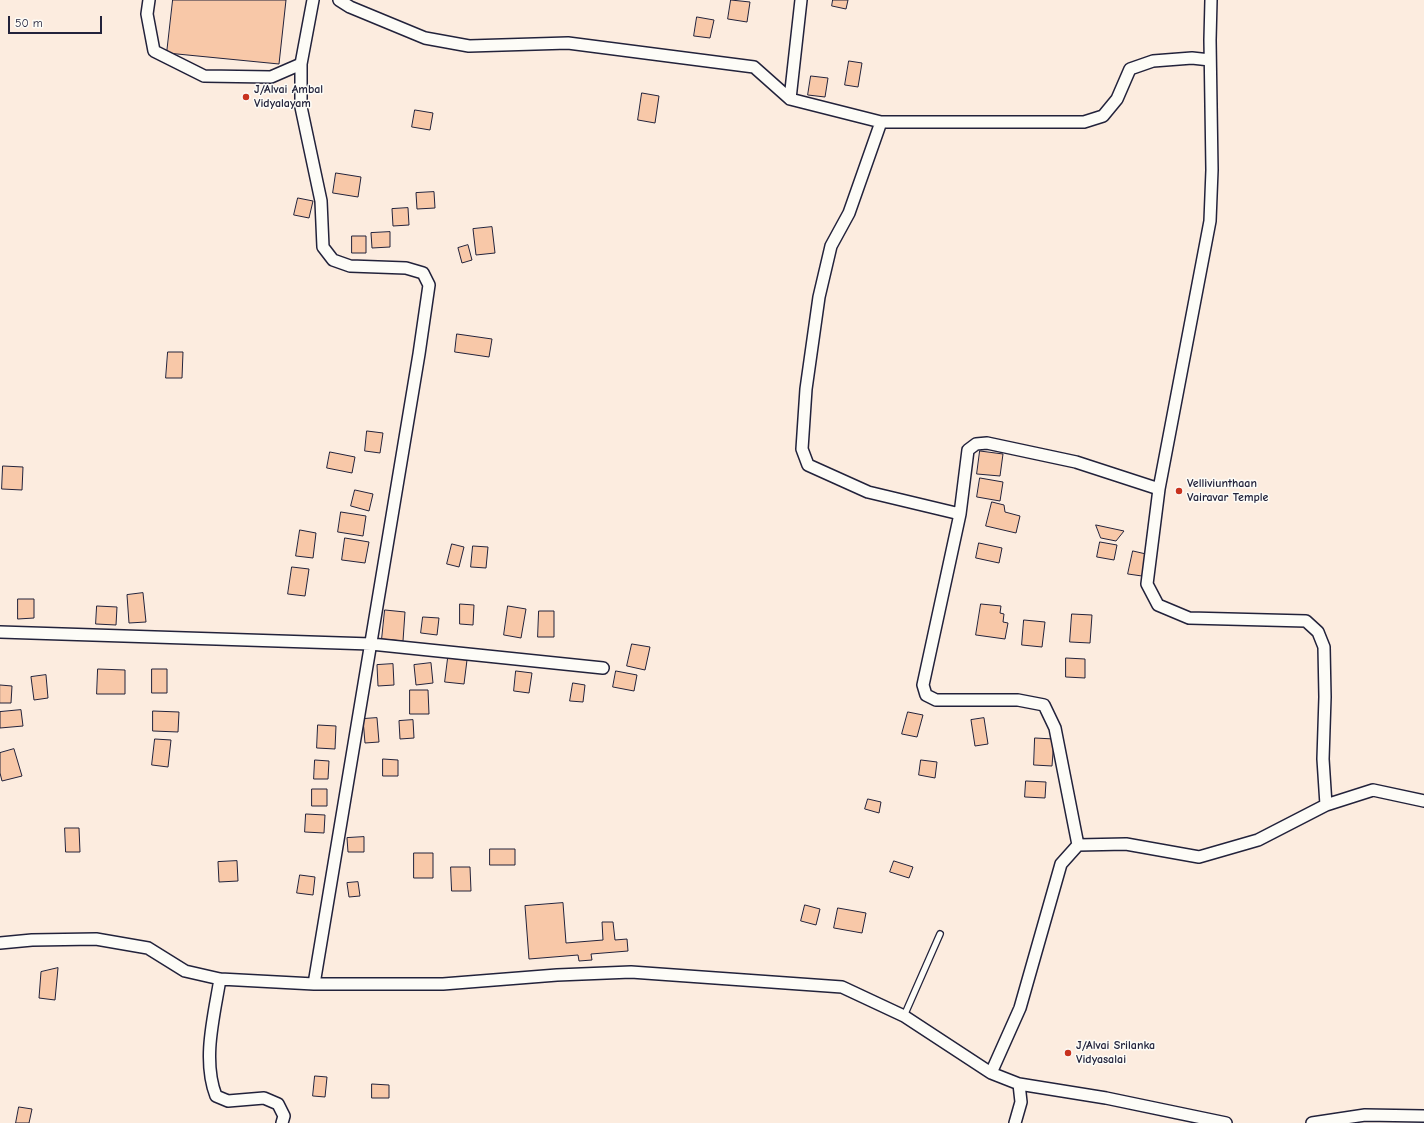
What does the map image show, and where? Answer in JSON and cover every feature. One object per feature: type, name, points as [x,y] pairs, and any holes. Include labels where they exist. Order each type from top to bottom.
[{"type":"street","points":[[149,0],[147,14],[154,51],[204,76],[271,77],[301,64]]},
{"type":"street","points":[[313,0],[301,64],[301,107],[322,201],[323,247],[333,260],[350,266],[406,268],[423,273],[429,285],[419,354],[314,984]]},
{"type":"street","points":[[340,0],[356,10],[426,38],[468,46],[568,43],[754,67],[790,99],[882,122],[1084,122],[1103,116],[1117,99],[1130,69],[1153,61],[1192,58],[1210,60]]},
{"type":"street","points":[[790,99],[801,0]]},
{"type":"street","points":[[1211,0],[1210,60],[1212,170],[1210,221],[1159,489],[1147,584],[1158,605],[1189,618],[1306,621],[1318,632],[1324,647],[1325,697],[1323,759],[1326,805]]},
{"type":"street","points":[[882,122],[849,213],[831,246],[819,297],[806,389],[802,449],[808,465],[868,492],[960,514]]},
{"type":"street","points":[[1078,845],[1055,728],[1044,705],[1018,700],[936,700],[926,694],[923,685],[960,514],[968,450],[976,444],[987,443],[1076,462],[1159,489]]},
{"type":"street","points":[[0,632],[371,644],[603,668]]},
{"type":"street","points":[[991,1073],[1020,1008],[1061,864],[1078,845],[1126,844],[1199,858],[1258,840],[1326,805],[1373,790],[1424,801]]},
{"type":"street","points":[[0,943],[32,940],[96,939],[148,948],[185,971],[220,979],[314,984],[443,984],[556,975],[631,972],[842,987],[904,1016],[991,1073],[1019,1084],[1106,1098],[1226,1123]]},
{"type":"street","points":[[220,979],[210,1043],[212,1086],[216,1096],[228,1101],[264,1098],[278,1104],[284,1116],[282,1123]]},
{"type":"street","points":[[1015,1123],[1021,1102],[1019,1084]]},
{"type":"street","points":[[1312,1123],[1365,1115],[1424,1116]]},
{"type":"lane","points":[[904,1016],[940,934]]},
{"type":"building","points":[[173,0],[286,0],[279,64],[167,53]]},
{"type":"building","points":[[731,0],[750,2],[747,22],[728,19]]},
{"type":"building","points":[[833,0],[848,0],[846,9],[832,6]]},
{"type":"building","points":[[697,17],[714,20],[710,38],[694,36]]},
{"type":"building","points":[[849,61],[862,63],[858,87],[845,85]]},
{"type":"building","points":[[811,76],[828,78],[825,97],[808,95]]},
{"type":"building","points":[[642,93],[659,96],[655,123],[638,120]]},
{"type":"building","points":[[415,110],[433,113],[430,130],[412,127]]},
{"type":"building","points":[[336,173],[361,177],[358,197],[333,193]]},
{"type":"building","points":[[434,192],[435,208],[417,209],[416,193]]},
{"type":"building","points":[[298,198],[313,201],[309,218],[294,215]]},
{"type":"building","points":[[408,208],[409,225],[393,226],[392,209]]},
{"type":"building","points":[[492,227],[495,253],[476,255],[473,229]]},
{"type":"building","points":[[390,232],[390,247],[372,248],[371,233]]},
{"type":"building","points":[[352,236],[366,236],[366,253],[352,253]]},
{"type":"building","points":[[468,245],[472,260],[462,263],[458,248]]},
{"type":"building","points":[[457,334],[492,339],[489,357],[455,352]]},
{"type":"building","points":[[168,352],[183,352],[182,378],[166,378]]},
{"type":"building","points":[[367,431],[383,433],[380,453],[365,451]]},
{"type":"building","points":[[980,451],[1003,454],[1000,476],[977,474]]},
{"type":"building","points":[[330,452],[355,457],[352,473],[327,468]]},
{"type":"building","points":[[3,466],[23,467],[22,490],[2,489]]},
{"type":"building","points":[[980,478],[1003,482],[1000,501],[977,497]]},
{"type":"building","points":[[355,490],[373,494],[369,511],[351,506]]},
{"type":"building","points":[[992,502],[1004,505],[1005,512],[1020,516],[1016,533],[986,526]]},
{"type":"building","points":[[341,512],[366,516],[363,536],[338,532]]},
{"type":"building","points":[[1096,525],[1124,531],[1116,541],[1101,538]]},
{"type":"building","points":[[300,530],[316,533],[313,558],[296,556]]},
{"type":"building","points":[[345,538],[369,542],[365,563],[342,560]]},
{"type":"building","points":[[1100,542],[1117,545],[1114,560],[1097,557]]},
{"type":"building","points":[[979,543],[1002,548],[999,563],[976,558]]},
{"type":"building","points":[[452,544],[464,547],[459,567],[447,564]]},
{"type":"building","points":[[473,546],[488,547],[486,568],[471,567]]},
{"type":"building","points":[[1133,551],[1146,554],[1142,576],[1128,574]]},
{"type":"building","points":[[292,567],[309,569],[305,596],[288,594]]},
{"type":"building","points":[[143,593],[146,622],[129,623],[127,595]]},
{"type":"building","points":[[18,599],[34,599],[34,618],[18,619]]},
{"type":"building","points":[[460,604],[474,605],[473,625],[460,624]]},
{"type":"building","points":[[981,604],[1001,606],[1000,613],[1004,614],[1003,622],[1008,623],[1005,639],[976,635]]},
{"type":"building","points":[[97,606],[117,607],[116,625],[96,624]]},
{"type":"building","points":[[508,606],[526,609],[521,638],[504,635]]},
{"type":"building","points":[[385,610],[405,612],[403,641],[382,639]]},
{"type":"building","points":[[539,611],[554,611],[554,637],[538,637]]},
{"type":"building","points":[[1072,614],[1092,615],[1090,643],[1070,642]]},
{"type":"building","points":[[423,617],[439,618],[437,635],[421,633]]},
{"type":"building","points":[[1024,620],[1045,622],[1042,647],[1022,645]]},
{"type":"building","points":[[632,644],[650,647],[645,670],[627,666]]},
{"type":"building","points":[[448,658],[467,660],[464,684],[445,682]]},
{"type":"building","points":[[1066,658],[1085,659],[1085,678],[1066,677]]},
{"type":"building","points":[[431,663],[433,683],[416,685],[414,665]]},
{"type":"building","points":[[393,664],[394,685],[378,686],[377,665]]},
{"type":"building","points":[[98,669],[125,670],[125,694],[97,694]]},
{"type":"building","points":[[152,669],[167,669],[167,693],[152,693]]},
{"type":"building","points":[[516,671],[532,673],[529,693],[514,691]]},
{"type":"building","points":[[616,671],[637,675],[634,691],[613,687]]},
{"type":"building","points":[[46,675],[48,698],[34,700],[31,677]]},
{"type":"building","points":[[573,683],[585,685],[583,702],[570,701]]},
{"type":"building","points":[[0,685],[12,686],[11,703],[0,703]]},
{"type":"building","points":[[410,690],[428,690],[429,714],[410,714]]},
{"type":"building","points":[[21,710],[23,726],[0,728],[0,712]]},
{"type":"building","points":[[153,711],[179,712],[178,732],[153,731]]},
{"type":"building","points":[[908,712],[923,715],[917,737],[902,734]]},
{"type":"building","points":[[377,718],[379,742],[365,743],[363,719]]},
{"type":"building","points":[[984,718],[988,744],[975,746],[971,720]]},
{"type":"building","points":[[413,720],[414,738],[400,739],[399,721]]},
{"type":"building","points":[[318,725],[336,726],[335,749],[317,748]]},
{"type":"building","points":[[1035,738],[1054,739],[1052,766],[1034,765]]},
{"type":"building","points":[[155,739],[171,740],[168,767],[152,765]]},
{"type":"building","points":[[14,749],[22,776],[2,781],[0,773],[0,753]]},
{"type":"building","points":[[383,759],[398,760],[398,776],[383,776]]},
{"type":"building","points":[[315,760],[329,761],[328,779],[314,779]]},
{"type":"building","points":[[921,760],[937,762],[935,778],[919,775]]},
{"type":"building","points":[[1026,781],[1046,782],[1045,798],[1025,797]]},
{"type":"building","points":[[312,789],[327,789],[327,806],[312,806]]},
{"type":"building","points":[[868,799],[881,802],[879,813],[865,809]]},
{"type":"building","points":[[306,814],[325,815],[324,833],[305,832]]},
{"type":"building","points":[[65,828],[79,828],[80,852],[66,852]]},
{"type":"building","points":[[364,837],[364,852],[348,852],[347,838]]},
{"type":"building","points":[[490,849],[515,849],[515,865],[490,865]]},
{"type":"building","points":[[414,853],[433,853],[433,878],[414,878]]},
{"type":"building","points":[[237,861],[238,881],[219,882],[218,862]]},
{"type":"building","points":[[894,861],[913,867],[909,878],[890,872]]},
{"type":"building","points":[[451,867],[470,867],[471,891],[452,891]]},
{"type":"building","points":[[300,875],[315,877],[313,895],[297,893]]},
{"type":"building","points":[[358,882],[360,896],[349,897],[347,883]]},
{"type":"building","points":[[563,903],[566,943],[603,940],[602,922],[613,922],[615,940],[627,939],[628,951],[591,954],[592,960],[579,961],[578,955],[529,959],[525,906]]},
{"type":"building","points":[[805,905],[820,909],[816,925],[801,921]]},
{"type":"building","points":[[838,908],[866,913],[862,933],[834,928]]},
{"type":"building","points":[[58,968],[55,1000],[39,998],[41,972]]},
{"type":"building","points":[[315,1076],[327,1077],[325,1097],[313,1096]]},
{"type":"building","points":[[372,1084],[389,1085],[389,1098],[372,1098]]},
{"type":"building","points":[[19,1107],[32,1109],[29,1123],[16,1123]]},
{"type":"place","name":"J/Alvai Ambal Vidyalayam","points":[[246,97]]},
{"type":"place","name":"Velliviunthaan Vairavar Temple","points":[[1179,491]]},
{"type":"place","name":"J/Alvai Srilanka Vidyasalai","points":[[1068,1053]]}]
